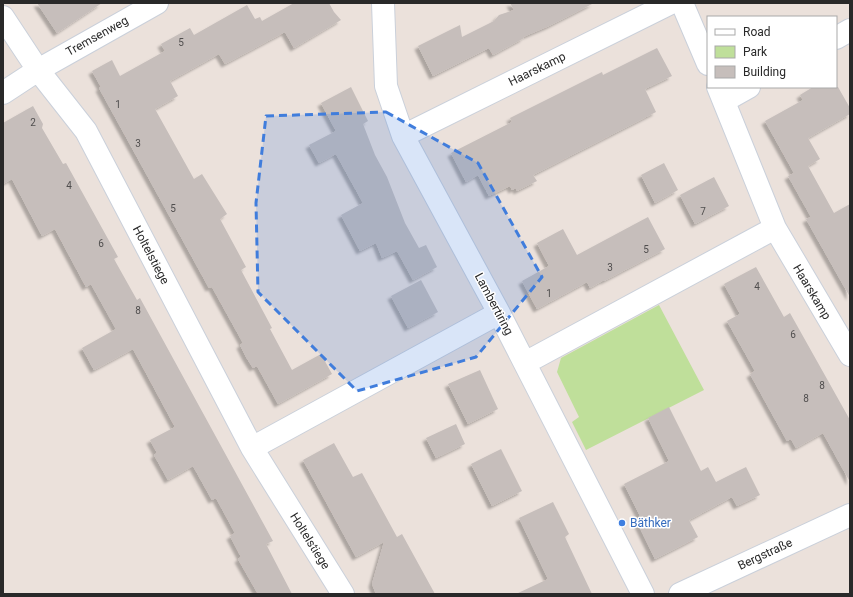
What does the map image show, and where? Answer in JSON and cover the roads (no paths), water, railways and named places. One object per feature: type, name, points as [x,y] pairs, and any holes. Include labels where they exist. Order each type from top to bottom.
[{"type":"street","name":"Tremsenweg","points":[[3,93],[38,70],[157,3]]},
{"type":"street","name":"Lambertiring","points":[[383,3],[386,86],[403,136],[499,313],[643,594]]},
{"type":"street","name":"Haarskamp","points":[[403,136],[671,3]]},
{"type":"street","points":[[682,3],[707,62]]},
{"type":"street","points":[[3,17],[38,70]]},
{"type":"street","points":[[837,37],[850,30]]},
{"type":"street","name":"Holtelstiege","points":[[38,70],[86,131],[252,448],[343,594]]},
{"type":"street","points":[[721,94],[745,88]]},
{"type":"street","name":"Haarskamp","points":[[721,94],[775,228],[850,355]]},
{"type":"street","points":[[525,363],[775,228]]},
{"type":"street","points":[[252,448],[499,313]]},
{"type":"street","name":"Bergstraße","points":[[680,594],[850,515]]},
{"type":"place","name":"Bäthker","points":[[622,523]]}]
